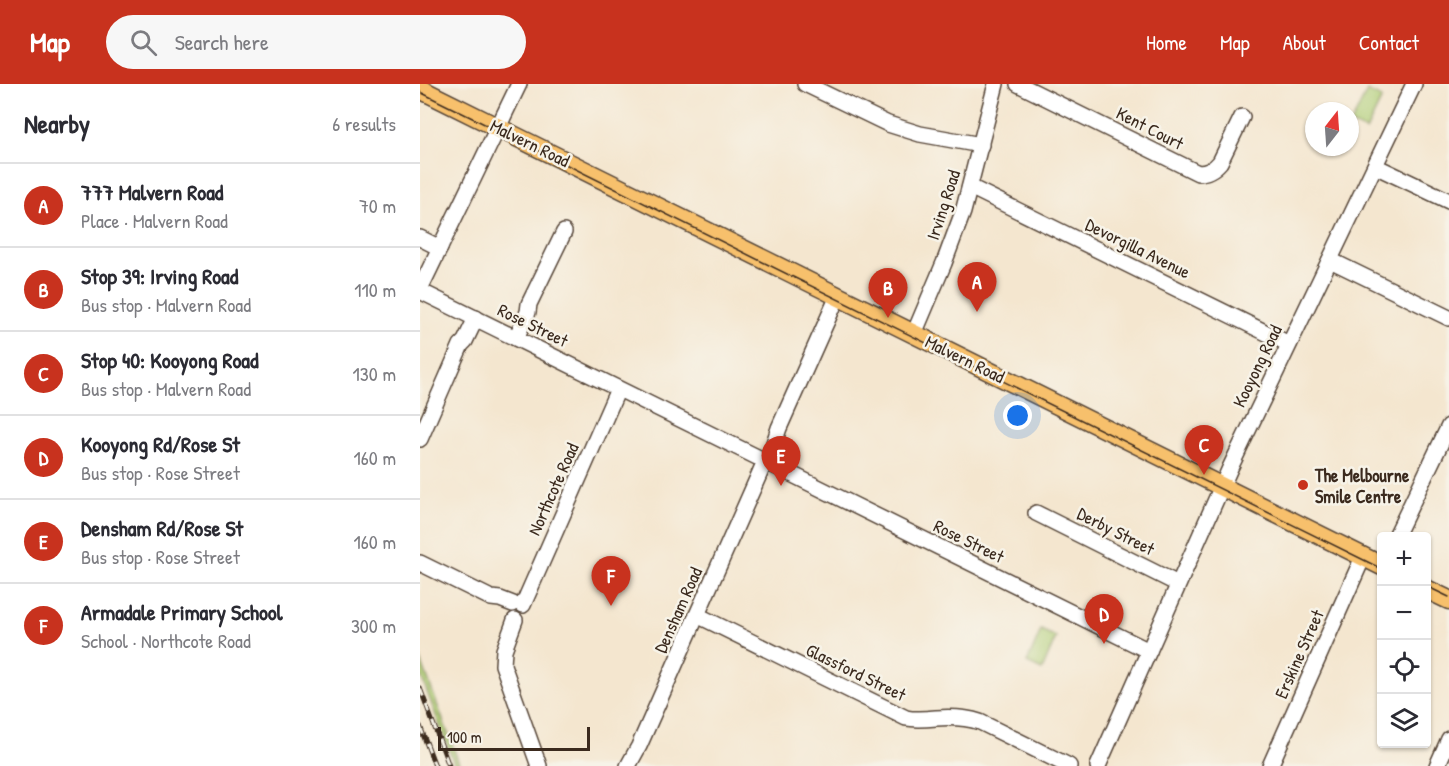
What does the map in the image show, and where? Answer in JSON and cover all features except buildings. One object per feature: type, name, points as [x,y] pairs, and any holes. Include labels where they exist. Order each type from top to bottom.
[{"type":"main road","name":"Malvern Road","points":[[420,89],[1377,564]]},
{"type":"main road","points":[[1431,591],[1449,600]]},
{"type":"street","points":[[420,290],[519,84]]},
{"type":"street","points":[[807,84],[888,124],[920,134],[981,144]]},
{"type":"street","name":"Irving Road","points":[[914,334],[955,236],[996,84]]},
{"type":"street","name":"Kent Court","points":[[1018,84],[1198,173],[1204,173],[1216,167],[1220,162],[1242,117]]},
{"type":"street","name":"Kooyong Road","points":[[1098,766],[1221,487],[1414,84]]},
{"type":"street","points":[[1375,166],[1449,201]]},
{"type":"street","name":"Devorgilla Avenue","points":[[970,187],[1289,345]]},
{"type":"street","points":[[516,338],[564,232]]},
{"type":"street","points":[[420,238],[440,248]]},
{"type":"street","points":[[1330,260],[1449,318]]},
{"type":"street","name":"Rose Street","points":[[420,290],[1149,651]]},
{"type":"street","name":"Densham Road","points":[[628,766],[639,746],[838,296]]},
{"type":"street","points":[[420,439],[461,345],[476,318]]},
{"type":"street","name":"Northcote Road","points":[[539,766],[503,665],[504,650],[515,610],[618,389]]},
{"type":"street","points":[[1398,532],[1449,426]]},
{"type":"street","name":"Derby Street","points":[[1036,513],[1178,584]]},
{"type":"street","name":"Erskine Street","points":[[1270,766],[1363,557]]},
{"type":"street","points":[[420,563],[491,598],[497,604],[515,610]]},
{"type":"street","name":"Glassford Street","points":[[697,615],[906,718],[971,719],[1069,766]]},
{"type":"street","points":[[1437,766],[1449,739]]},
{"type":"green space","points":[[1367,91],[1382,98],[1366,131],[1359,128],[1359,108]]},
{"type":"green space","points":[[1041,630],[1056,637],[1042,670],[1027,663]]},
{"type":"green space","points":[[420,658],[460,766],[455,766],[420,673]]},
{"type":"tram line","points":[[420,92],[1377,567]]},
{"type":"tram line","points":[[1431,588],[1449,597]]},
{"type":"railway","points":[[420,688],[449,766]]},
{"type":"railway","points":[[420,726],[435,766]]},
{"type":"place","name":"777 Malvern Road","points":[[977,312]]},
{"type":"place","name":"Stop 39: Irving Road","points":[[888,318]]},
{"type":"place","name":"Stop 40: Kooyong Road","points":[[1204,475]]},
{"type":"place","name":"The Melbourne Smile Centre","points":[[1303,485]]},
{"type":"place","name":"Densham Rd/Rose St","points":[[781,486]]},
{"type":"place","name":"Armadale Primary School","points":[[611,606]]},
{"type":"place","name":"Kooyong Rd/Rose St","points":[[1104,644]]}]
